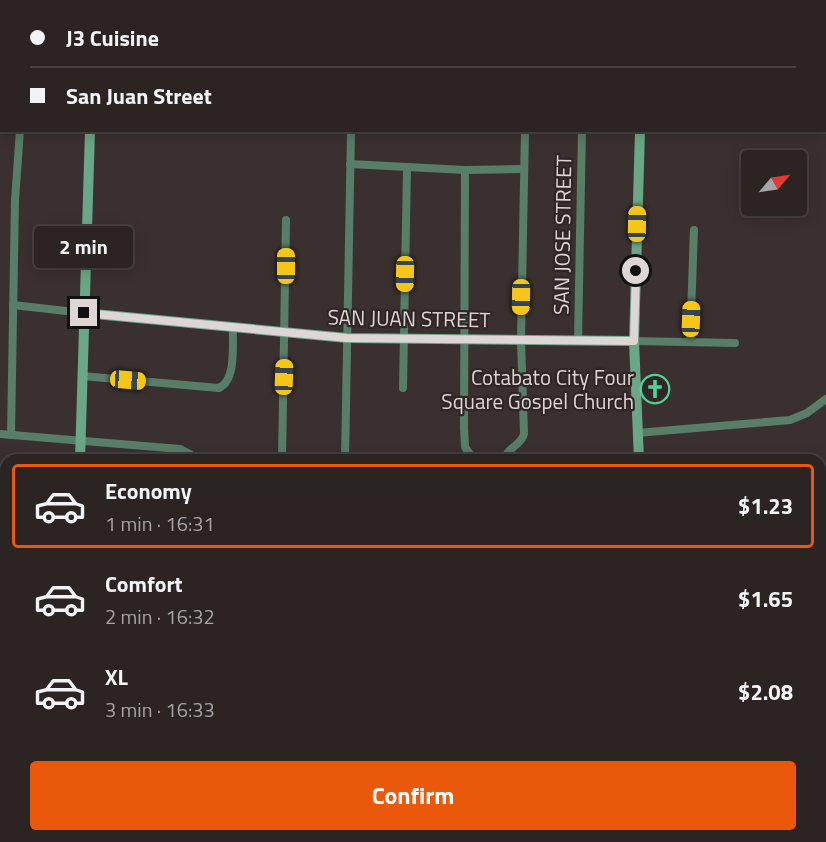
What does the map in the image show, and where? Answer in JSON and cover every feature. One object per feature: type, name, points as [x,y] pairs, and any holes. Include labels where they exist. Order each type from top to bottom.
[{"type":"street","points":[[11,435],[15,200],[20,132]]},
{"type":"street","points":[[80,454],[90,132]]},
{"type":"street","points":[[345,454],[351,132]]},
{"type":"street","points":[[506,454],[523,438],[525,416],[520,340],[525,132]]},
{"type":"street","name":"SAN JOSE STREET","points":[[578,340],[582,132]]},
{"type":"street","points":[[639,454],[634,341],[640,132]]},
{"type":"street","points":[[350,164],[465,170],[524,169]]},
{"type":"street","points":[[403,388],[407,168]]},
{"type":"street","points":[[465,170],[465,447],[470,454]]},
{"type":"street","points":[[282,454],[286,334],[286,220]]},
{"type":"street","points":[[690,341],[694,230]]},
{"type":"street","points":[[14,305],[84,313]]},
{"type":"street","name":"SAN JUAN STREET","points":[[84,313],[347,338],[735,343]]},
{"type":"street","points":[[82,376],[219,388],[225,385],[230,378],[233,327]]},
{"type":"street","points":[[637,433],[790,420],[807,413],[826,399]]},
{"type":"street","points":[[0,434],[180,449],[190,454]]},
{"type":"place","name":"Cotabato City Four Square Gospel Church","points":[[655,389]]},
{"type":"route","points":[[84,313],[347,338],[634,341],[636,271]]}]
